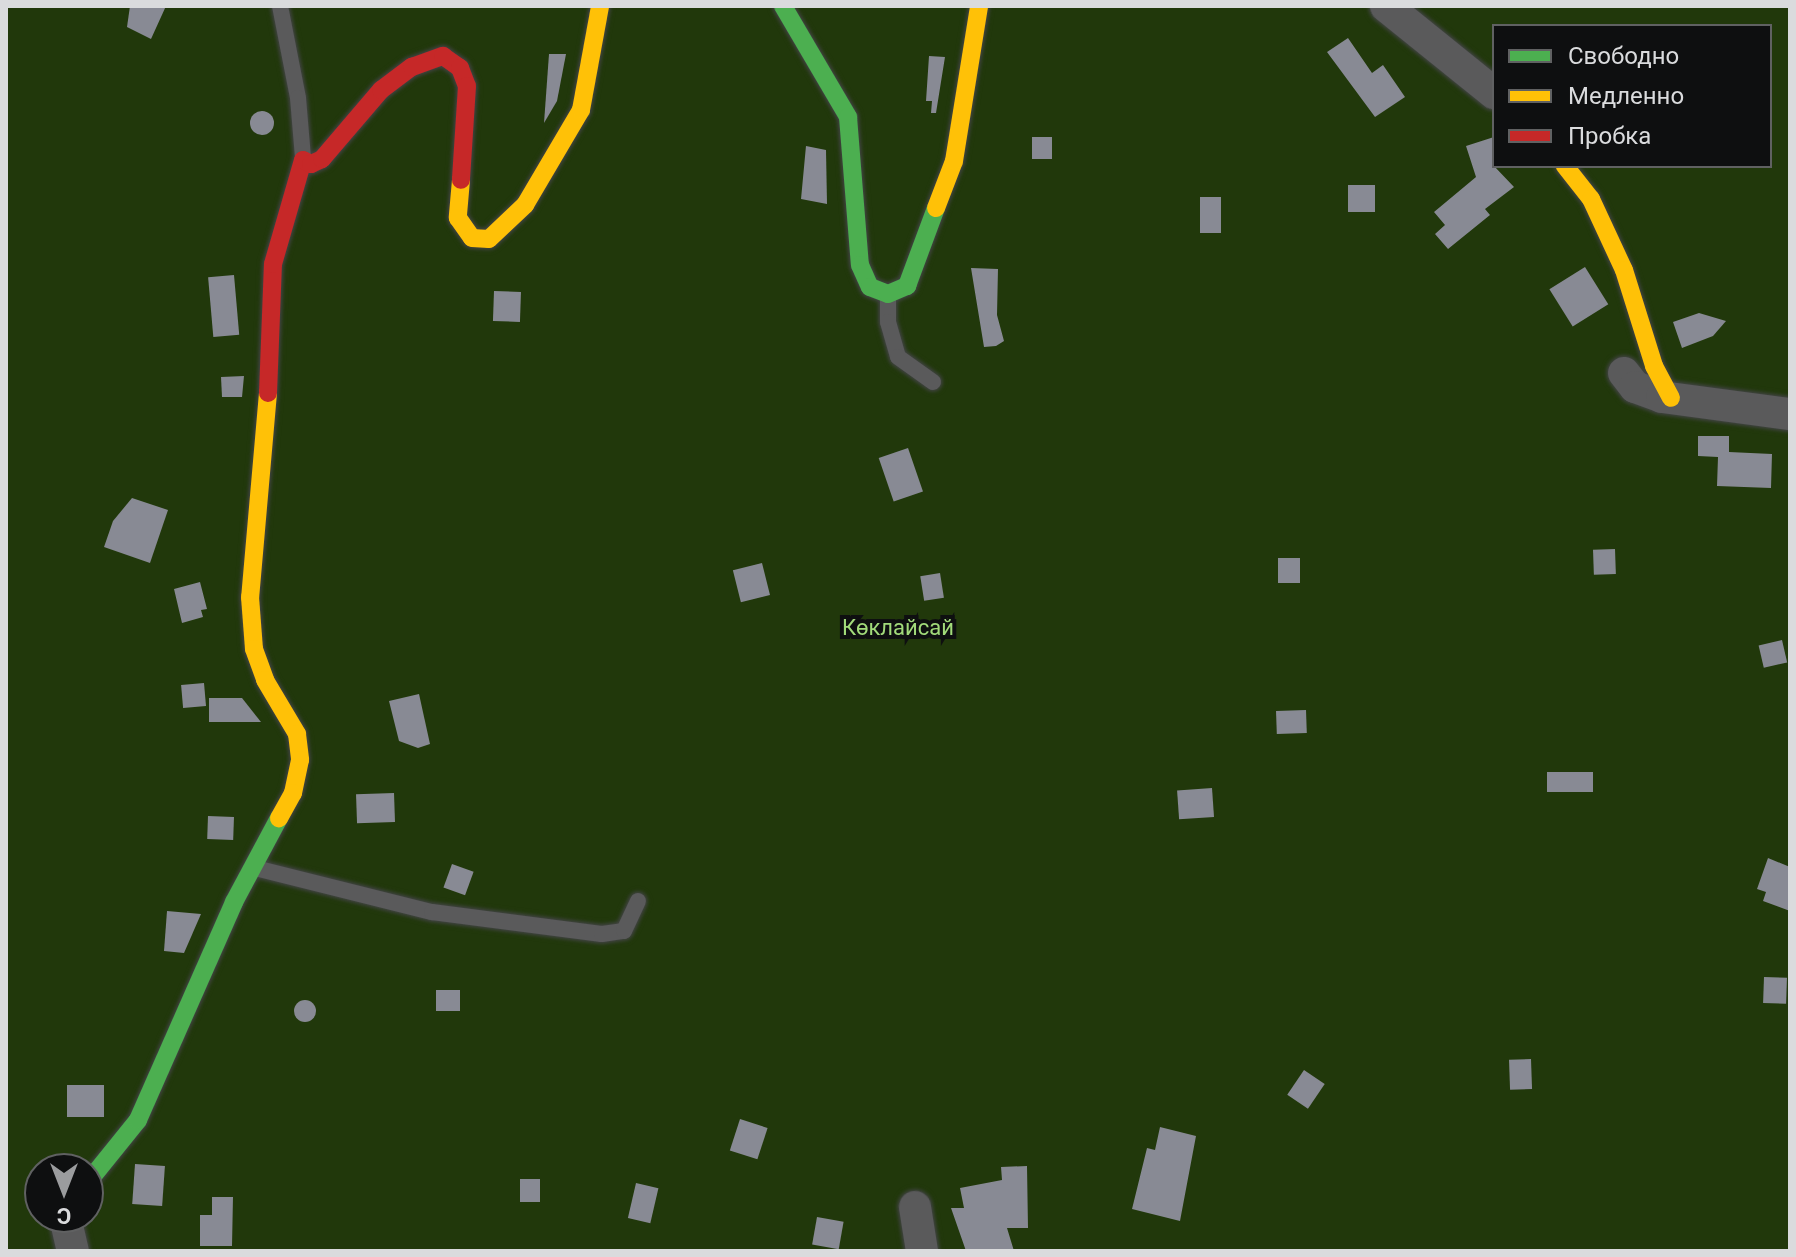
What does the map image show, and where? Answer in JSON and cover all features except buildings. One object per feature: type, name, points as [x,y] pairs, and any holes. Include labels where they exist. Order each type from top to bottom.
[{"type":"street","points":[[104,1162],[138,1120],[253,867],[293,793],[300,760],[297,734],[265,680],[254,649],[250,597],[269,378],[273,264],[303,160],[311,164],[322,159],[381,90],[412,67],[443,56],[460,68],[467,86],[458,218],[472,238],[489,239],[525,205],[581,110],[600,6]]},
{"type":"street","points":[[783,6],[848,117],[860,265],[870,287],[888,294],[907,286],[954,161],[979,6]]},
{"type":"street","points":[[1386,6],[1492,91]]},
{"type":"street","points":[[1567,168],[1591,199],[1624,270],[1654,366],[1671,398]]},
{"type":"street","points":[[1624,373],[1635,387],[1671,398],[1790,414]]},
{"type":"street","points":[[915,1207],[922,1251]]},
{"type":"lane","points":[[280,6],[298,98],[303,160]]},
{"type":"lane","points":[[888,294],[888,322],[898,357],[933,382]]},
{"type":"lane","points":[[253,867],[432,912],[602,934],[624,931],[638,901]]},
{"type":"green space","name":"Көклайсай","points":[[6,6],[1790,6],[1790,1251],[6,1251]]},
{"type":"traffic: fast","points":[[783,6],[848,117],[860,265],[870,287],[888,294],[907,286],[936,208]]},
{"type":"traffic: fast","points":[[104,1162],[138,1120],[234,902],[279,818]]},
{"type":"traffic: slow","points":[[461,180],[458,218],[472,238],[489,239],[525,205],[581,110],[600,6]]},
{"type":"traffic: slow","points":[[936,208],[954,161],[979,6]]},
{"type":"traffic: slow","points":[[1567,168],[1591,199],[1624,270],[1654,366],[1671,398]]},
{"type":"traffic: slow","points":[[268,393],[250,597],[254,649],[265,680],[297,734],[300,760],[293,793],[279,818]]},
{"type":"traffic: jam","points":[[268,393],[273,264],[303,160],[311,164],[322,159],[381,90],[412,67],[443,56],[460,68],[467,86],[461,180]]}]
